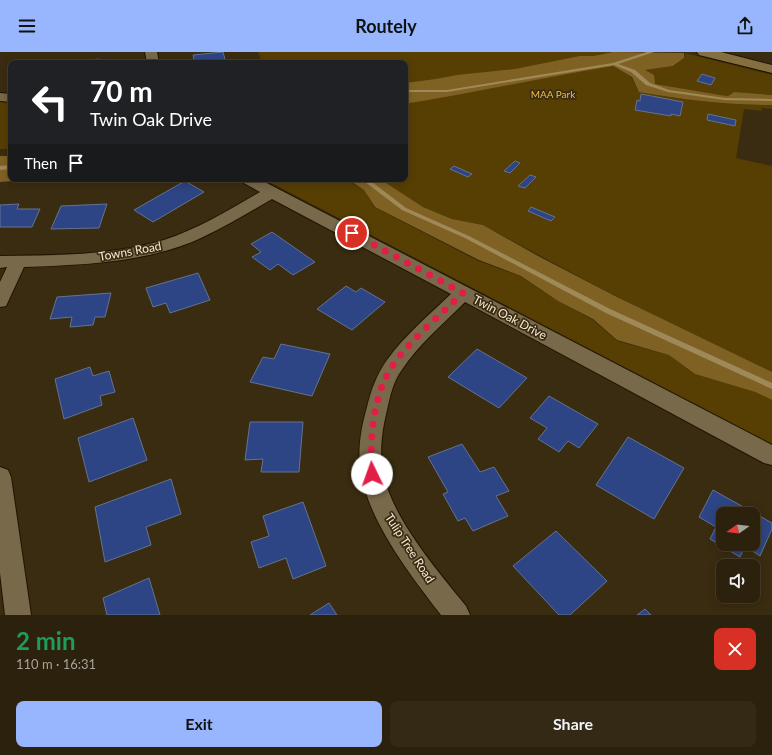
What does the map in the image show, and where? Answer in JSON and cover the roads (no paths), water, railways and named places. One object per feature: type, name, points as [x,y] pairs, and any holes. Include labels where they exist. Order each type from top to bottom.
[{"type":"main road","points":[[704,52],[772,69]]},
{"type":"street","name":"Twin Oak Drive","points":[[253,182],[772,456]]},
{"type":"street","name":"Towns Road","points":[[0,262],[82,259],[132,253],[155,248],[213,226],[272,192]]},
{"type":"street","points":[[0,301],[18,262]]},
{"type":"street","name":"Tulip Tree Road","points":[[457,615],[434,586],[391,522],[382,503],[372,474],[371,454],[374,418],[384,381],[394,364],[421,334],[463,293]]},
{"type":"street","points":[[0,477],[18,615]]},
{"type":"waterway","points":[[614,64],[652,52]]},
{"type":"waterway","points":[[408,91],[447,91],[614,64]]},
{"type":"waterway","points":[[614,64],[633,71],[648,84],[668,91],[725,99],[772,100]]},
{"type":"waterway","points":[[0,168],[8,167]]},
{"type":"waterway","points":[[368,182],[404,209],[467,237],[608,311],[772,386]]},
{"type":"park label","name":"MAA Park","points":[[553,94]]}]
